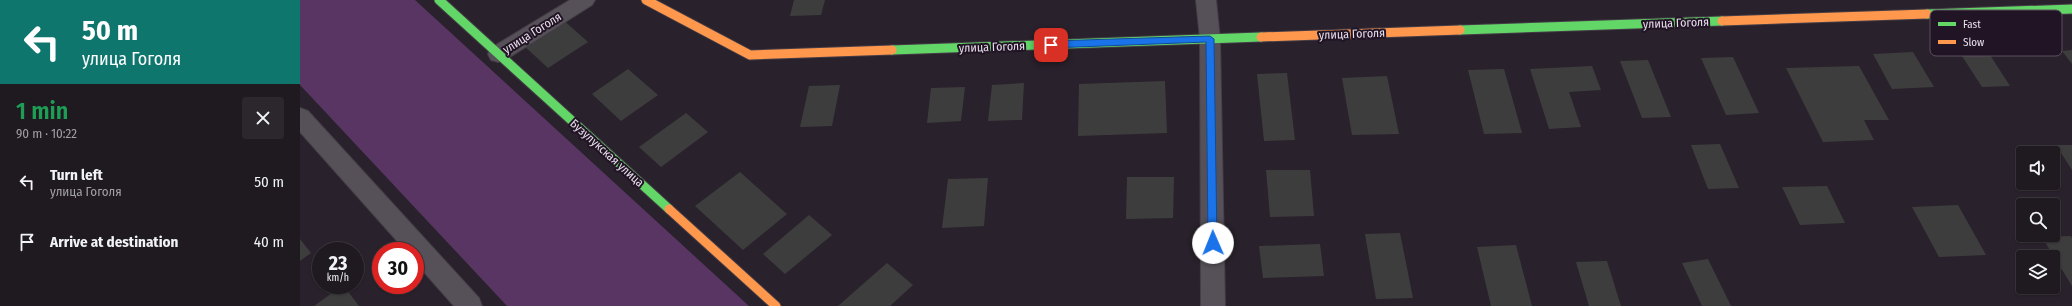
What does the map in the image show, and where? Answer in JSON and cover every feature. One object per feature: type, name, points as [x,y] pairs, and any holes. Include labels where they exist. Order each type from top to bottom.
[{"type":"street","name":"Бузулукская улица","points":[[439,0],[776,306]]},
{"type":"street","name":"улица Гоголя","points":[[498,54],[585,0]]},
{"type":"street","name":"улица Гоголя","points":[[646,0],[750,55],[1930,14]]},
{"type":"street","points":[[1206,0],[1210,39],[1213,306]]},
{"type":"street","name":"улица Гоголя","points":[[2043,10],[2072,9]]},
{"type":"street","points":[[300,117],[470,306]]},
{"type":"shaded area","points":[[300,0],[415,0],[749,306],[507,306],[300,85]]},
{"type":"building","points":[[794,0],[825,0],[821,15],[790,16]]},
{"type":"building","points":[[562,19],[588,42],[548,68],[522,44]]},
{"type":"building","points":[[2072,50],[2072,64],[2062,51]]},
{"type":"building","points":[[1913,52],[1934,87],[1892,89],[1873,54]]},
{"type":"building","points":[[1962,56],[1991,56],[2010,86],[1982,87]]},
{"type":"building","points":[[1733,57],[1759,113],[1726,115],[1701,58]]},
{"type":"building","points":[[1648,60],[1671,117],[1642,118],[1620,61]]},
{"type":"building","points":[[1592,66],[1601,90],[1569,92],[1581,127],[1549,129],[1530,69]]},
{"type":"building","points":[[1859,66],[1889,120],[1864,120],[1874,140],[1823,142],[1786,68]]},
{"type":"building","points":[[628,69],[658,95],[621,121],[592,94]]},
{"type":"building","points":[[1504,69],[1522,133],[1484,134],[1468,70]]},
{"type":"building","points":[[1287,73],[1295,140],[1264,141],[1257,74]]},
{"type":"building","points":[[1387,76],[1399,134],[1352,135],[1342,78]]},
{"type":"building","points":[[1165,81],[1167,133],[1078,136],[1079,84]]},
{"type":"building","points":[[1024,83],[1022,120],[988,121],[992,85]]},
{"type":"building","points":[[840,85],[832,126],[800,127],[809,86]]},
{"type":"building","points":[[965,87],[961,121],[927,123],[931,88]]},
{"type":"building","points":[[686,113],[708,132],[661,167],[639,147]]},
{"type":"building","points":[[1720,144],[1739,188],[1708,189],[1691,145]]},
{"type":"building","points":[[2072,145],[2072,170],[2060,151],[2060,146],[2057,146]]},
{"type":"building","points":[[1266,170],[1310,170],[1314,216],[1270,217]]},
{"type":"building","points":[[740,172],[787,214],[743,250],[695,206]]},
{"type":"building","points":[[1127,177],[1174,177],[1173,218],[1126,219]]},
{"type":"building","points":[[988,178],[984,226],[942,228],[948,179]]},
{"type":"building","points":[[1827,186],[1845,223],[1800,225],[1782,187]]},
{"type":"building","points":[[1958,205],[1986,255],[1939,257],[1912,207]]},
{"type":"building","points":[[809,215],[832,235],[785,274],[763,254]]},
{"type":"building","points":[[1400,233],[1413,298],[1376,299],[1365,234]]},
{"type":"building","points":[[2060,236],[2071,236],[2072,238],[2072,286],[2060,266],[2060,250],[2050,250],[2045,242],[2060,242]]},
{"type":"building","points":[[300,239],[311,253],[300,261]]},
{"type":"building","points":[[1320,244],[1324,276],[1263,278],[1259,246]]},
{"type":"building","points":[[1516,245],[1532,306],[1491,306],[1477,247]]},
{"type":"building","points":[[1708,259],[1731,306],[1702,306],[1682,263]]},
{"type":"building","points":[[1607,261],[1621,306],[1589,306],[1576,262]]},
{"type":"building","points":[[887,263],[913,285],[890,306],[838,306]]},
{"type":"building","points":[[331,294],[350,294],[359,306],[314,306]]},
{"type":"traffic: fast","points":[[439,0],[669,209]]},
{"type":"traffic: fast","points":[[2043,10],[2072,9]]},
{"type":"traffic: fast","points":[[1460,30],[1722,21]]},
{"type":"traffic: fast","points":[[892,50],[1261,37]]},
{"type":"traffic: slow","points":[[646,0],[750,55],[892,50]]},
{"type":"traffic: slow","points":[[1722,21],[1927,14]]},
{"type":"traffic: slow","points":[[1261,37],[1460,30]]},
{"type":"traffic: slow","points":[[669,209],[776,306]]},
{"type":"route","points":[[1051,45],[1210,39],[1213,243]]}]
